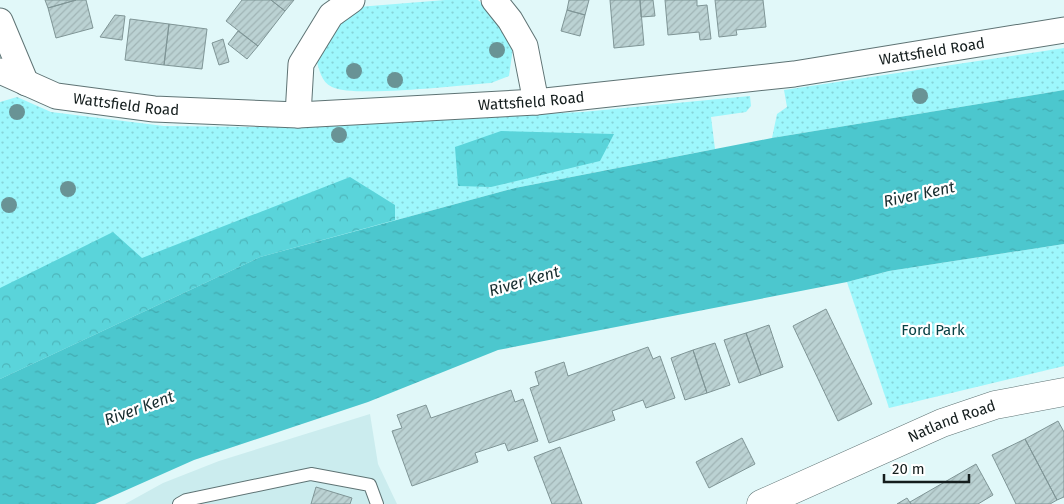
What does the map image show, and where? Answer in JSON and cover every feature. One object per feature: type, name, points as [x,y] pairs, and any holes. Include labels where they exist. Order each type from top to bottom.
[{"type":"street","points":[[298,115],[301,64],[331,15],[352,0]]},
{"type":"street","points":[[494,0],[510,20],[525,46],[536,102]]},
{"type":"street","points":[[0,21],[26,83]]},
{"type":"street","name":"Wattsfield Road","points":[[1,72],[56,96],[154,109],[298,115],[536,102],[794,74],[1064,30]]},
{"type":"street","name":"Natland Road","points":[[761,504],[797,497],[942,423],[995,405],[1064,392]]},
{"type":"lane","points":[[179,504],[186,500],[311,474],[370,485],[377,504]]},
{"type":"shaded area","points":[[370,414],[378,464],[397,504],[125,504],[163,483],[219,461]]},
{"type":"green space","points":[[445,0],[478,0],[496,16],[513,48],[509,76],[491,83],[384,91],[344,90],[328,85],[323,79],[316,58],[324,41],[358,7]]},
{"type":"green space","points":[[1064,48],[1064,90],[772,138],[777,114],[787,107],[784,90]]},
{"type":"green space","points":[[750,96],[751,106],[746,112],[711,117],[715,149],[515,188],[260,257],[0,379],[0,102],[17,97],[51,112],[164,126],[256,127],[582,112]]},
{"type":"green space","points":[[501,131],[614,134],[600,161],[491,187],[458,186],[455,147]]},
{"type":"green space","points":[[350,177],[395,205],[395,220],[260,257],[0,379],[0,288],[113,232],[142,258]]},
{"type":"green space","name":"Ford Park","points":[[1064,244],[1064,366],[889,408],[847,282],[889,271]]},
{"type":"water","name":"River Kent","points":[[1064,90],[1064,244],[889,271],[847,282],[498,350],[368,402],[194,460],[95,504],[0,504],[0,379],[260,257],[515,188],[772,138]]},
{"type":"building","points":[[45,0],[76,0],[48,8]]},
{"type":"building","points":[[76,0],[86,0],[93,28],[56,38],[48,8]]},
{"type":"building","points":[[242,0],[271,0],[285,11],[258,46],[226,21]]},
{"type":"building","points":[[271,0],[294,0],[285,11]]},
{"type":"building","points":[[569,0],[589,0],[585,15],[567,10]]},
{"type":"building","points":[[610,0],[640,0],[644,45],[614,48]]},
{"type":"building","points":[[640,0],[653,0],[655,16],[641,17]]},
{"type":"building","points":[[665,0],[697,0],[697,6],[707,5],[711,39],[700,40],[699,32],[668,35]]},
{"type":"building","points":[[715,0],[763,0],[766,27],[736,30],[737,35],[719,37]]},
{"type":"building","points":[[567,10],[585,15],[580,36],[561,31]]},
{"type":"building","points":[[115,15],[125,16],[122,40],[100,37]]},
{"type":"building","points":[[130,19],[169,24],[164,65],[125,60]]},
{"type":"building","points":[[169,24],[207,29],[202,69],[164,65]]},
{"type":"building","points":[[238,31],[258,46],[247,59],[228,44]]},
{"type":"building","points":[[223,39],[229,62],[219,65],[212,43]]},
{"type":"building","points":[[826,309],[872,404],[838,421],[793,326]]},
{"type":"building","points":[[769,325],[783,367],[761,375],[746,333]]},
{"type":"building","points":[[746,333],[761,375],[739,383],[724,340]]},
{"type":"building","points":[[715,343],[730,385],[707,393],[693,350]]},
{"type":"building","points":[[648,347],[653,359],[660,356],[675,398],[646,408],[643,400],[612,411],[615,420],[549,443],[530,388],[539,385],[535,372],[564,362],[568,376]]},
{"type":"building","points":[[693,350],[707,393],[685,400],[671,358]]},
{"type":"building","points":[[511,390],[515,402],[523,399],[538,441],[508,451],[505,443],[475,453],[478,462],[412,486],[392,431],[402,428],[397,415],[426,405],[431,418]]},
{"type":"building","points":[[1058,421],[1064,432],[1064,497],[1057,500],[1025,439]]},
{"type":"building","points":[[742,438],[755,464],[709,488],[696,462]]},
{"type":"building","points":[[1025,439],[1057,500],[1050,504],[1016,504],[992,455]]},
{"type":"building","points":[[560,447],[582,504],[552,504],[534,457]]},
{"type":"building","points":[[976,464],[993,495],[978,504],[911,504],[910,502]]},
{"type":"building","points":[[316,487],[352,498],[350,504],[311,504]]},
{"type":"building","points":[[907,498],[911,504],[897,504]]}]
